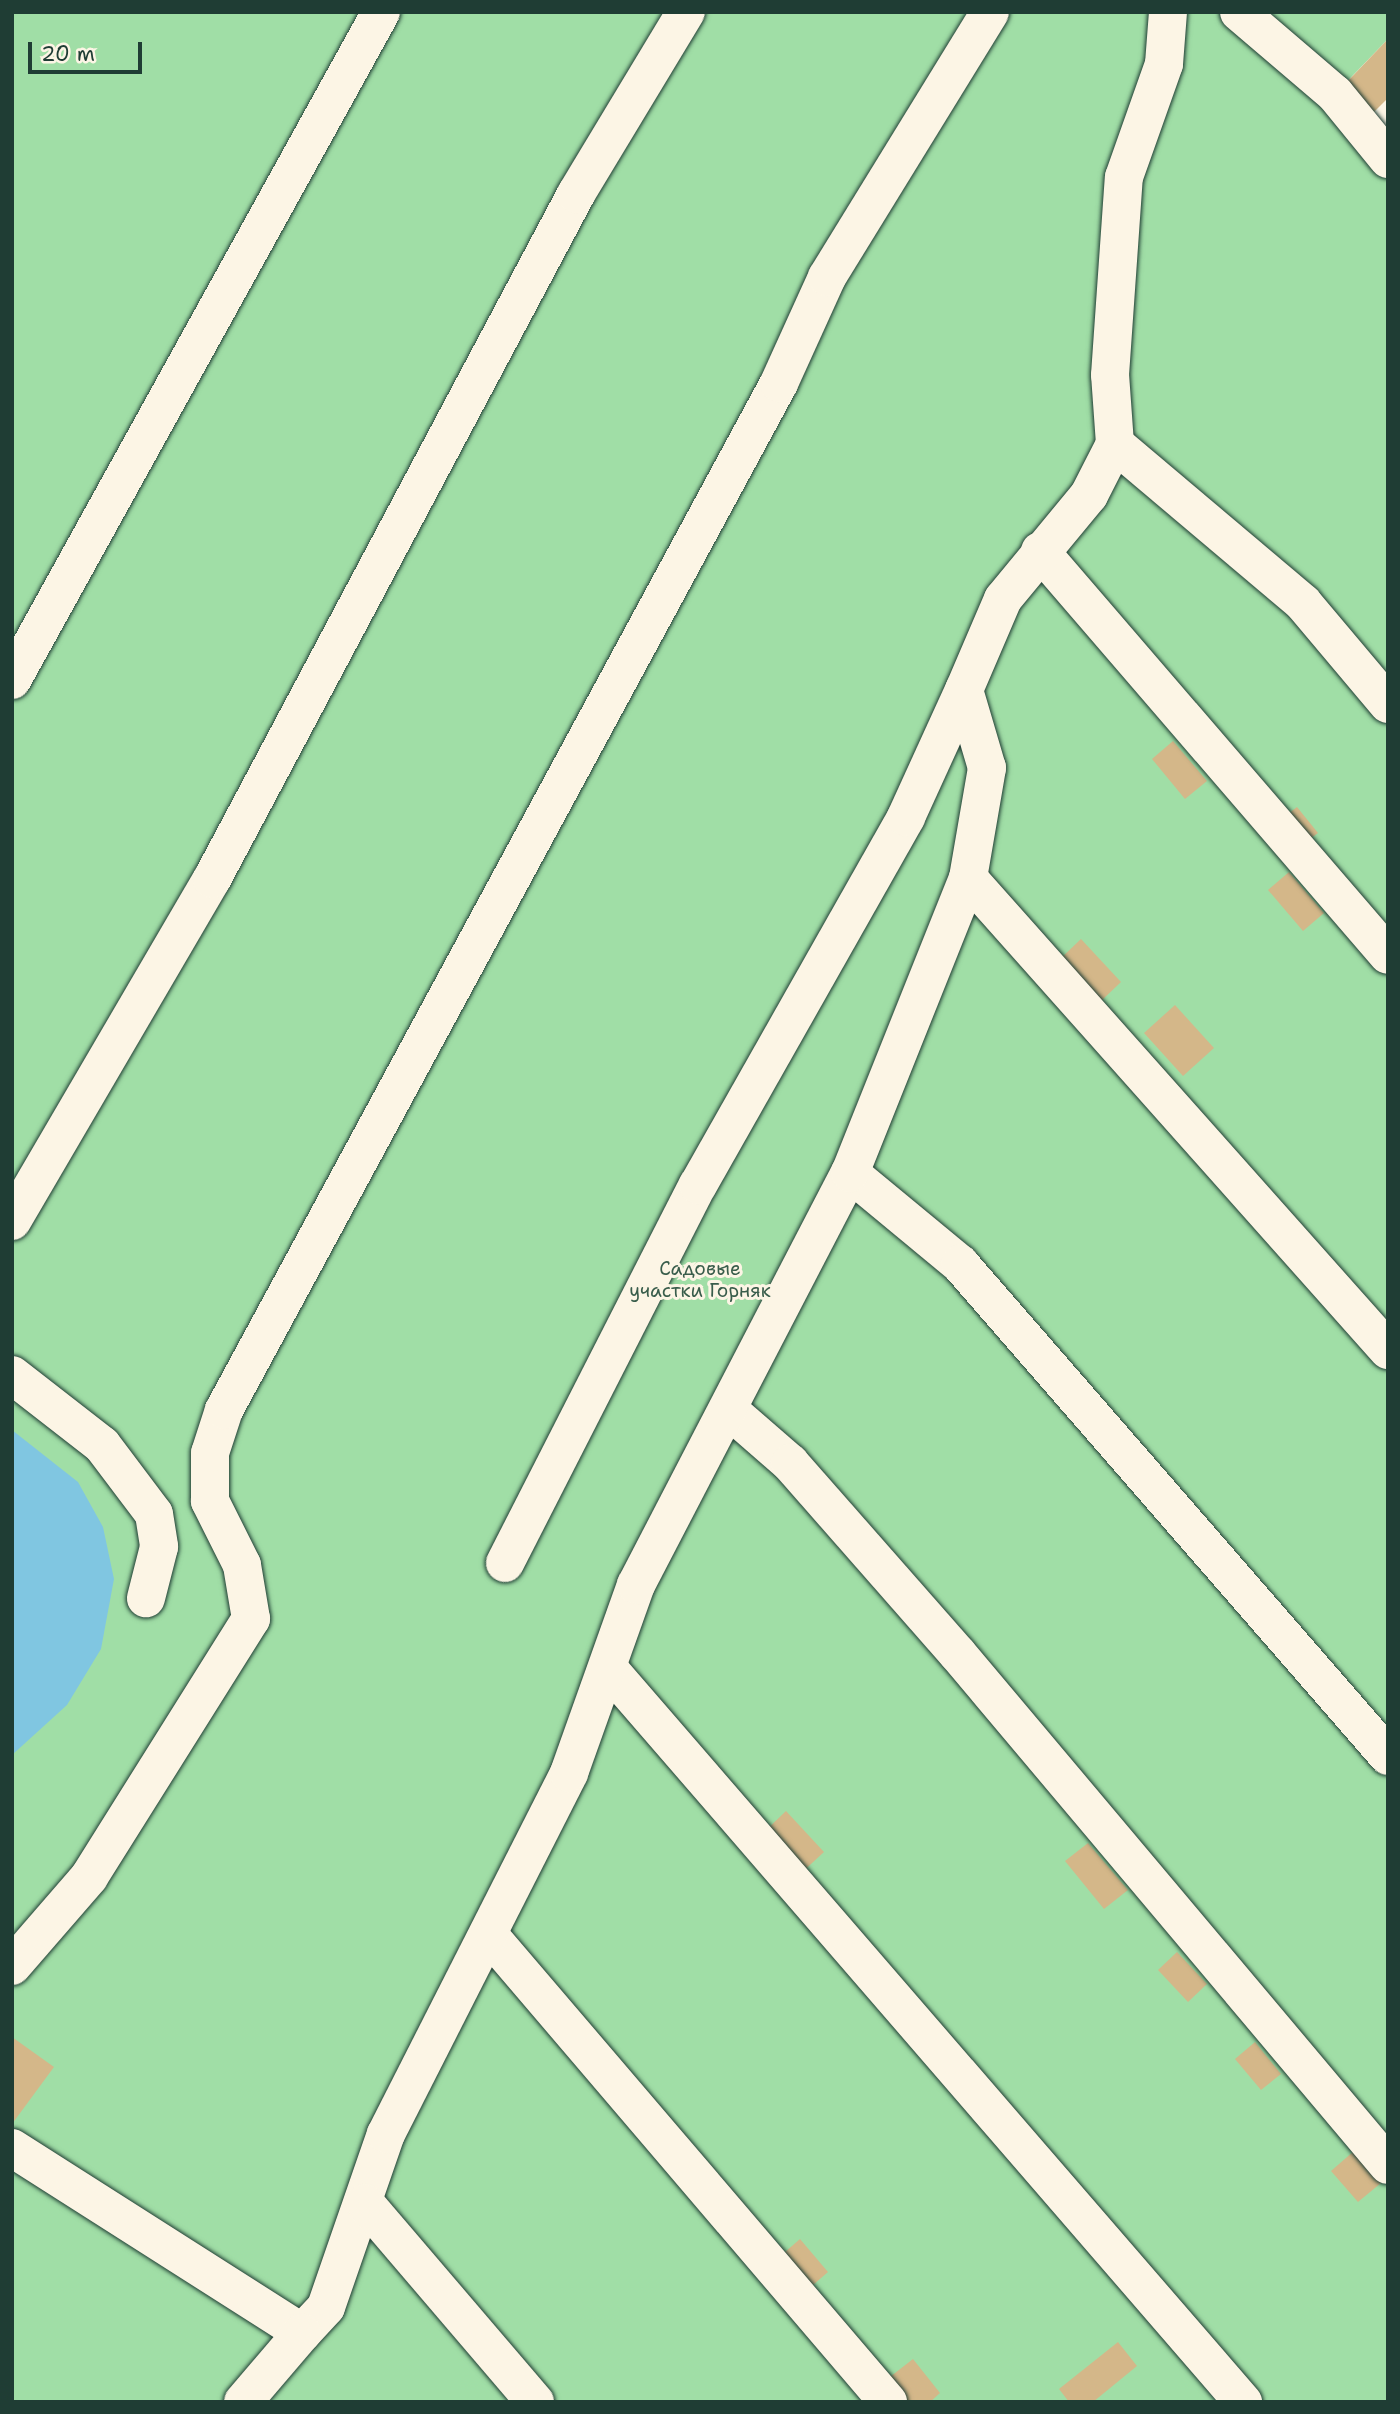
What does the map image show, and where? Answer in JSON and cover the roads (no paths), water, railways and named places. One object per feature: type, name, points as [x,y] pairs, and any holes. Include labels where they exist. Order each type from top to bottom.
[{"type":"lane","points":[[12,680],[380,12]]},
{"type":"lane","points":[[12,1221],[212,879],[576,194],[686,12]]},
{"type":"lane","points":[[12,1966],[89,1877],[251,1619],[242,1565],[210,1501],[210,1453],[224,1410],[779,383],[827,277],[990,12]]},
{"type":"lane","points":[[505,1563],[698,1185],[906,817],[1003,599],[1089,495],[1115,444],[1110,375],[1124,177],[1164,64],[1168,12]]},
{"type":"lane","points":[[1239,12],[1318,77],[1383,141]]},
{"type":"lane","points":[[1115,444],[1303,603],[1388,704]]},
{"type":"lane","points":[[1040,551],[1388,955]]},
{"type":"lane","points":[[243,2402],[326,2307],[365,2203],[386,2134],[491,1936],[569,1773],[636,1585],[850,1173],[968,878],[987,768],[964,690]]},
{"type":"lane","points":[[968,878],[1388,1350]]},
{"type":"lane","points":[[850,1173],[960,1264],[1388,1756]]},
{"type":"lane","points":[[12,1375],[102,1445],[154,1514],[159,1547],[146,1598]]},
{"type":"lane","points":[[729,1410],[790,1463],[957,1653],[1388,2165]]},
{"type":"lane","points":[[608,1668],[1242,2402]]},
{"type":"lane","points":[[491,1936],[888,2402]]},
{"type":"lane","points":[[12,2148],[302,2333]]},
{"type":"lane","points":[[365,2203],[535,2402]]},
{"type":"water","points":[[12,1430],[78,1482],[103,1527],[114,1579],[101,1649],[67,1705],[12,1755]]},
{"type":"park label","name":"Садовые участки Горняк","points":[[700,1280]]}]
